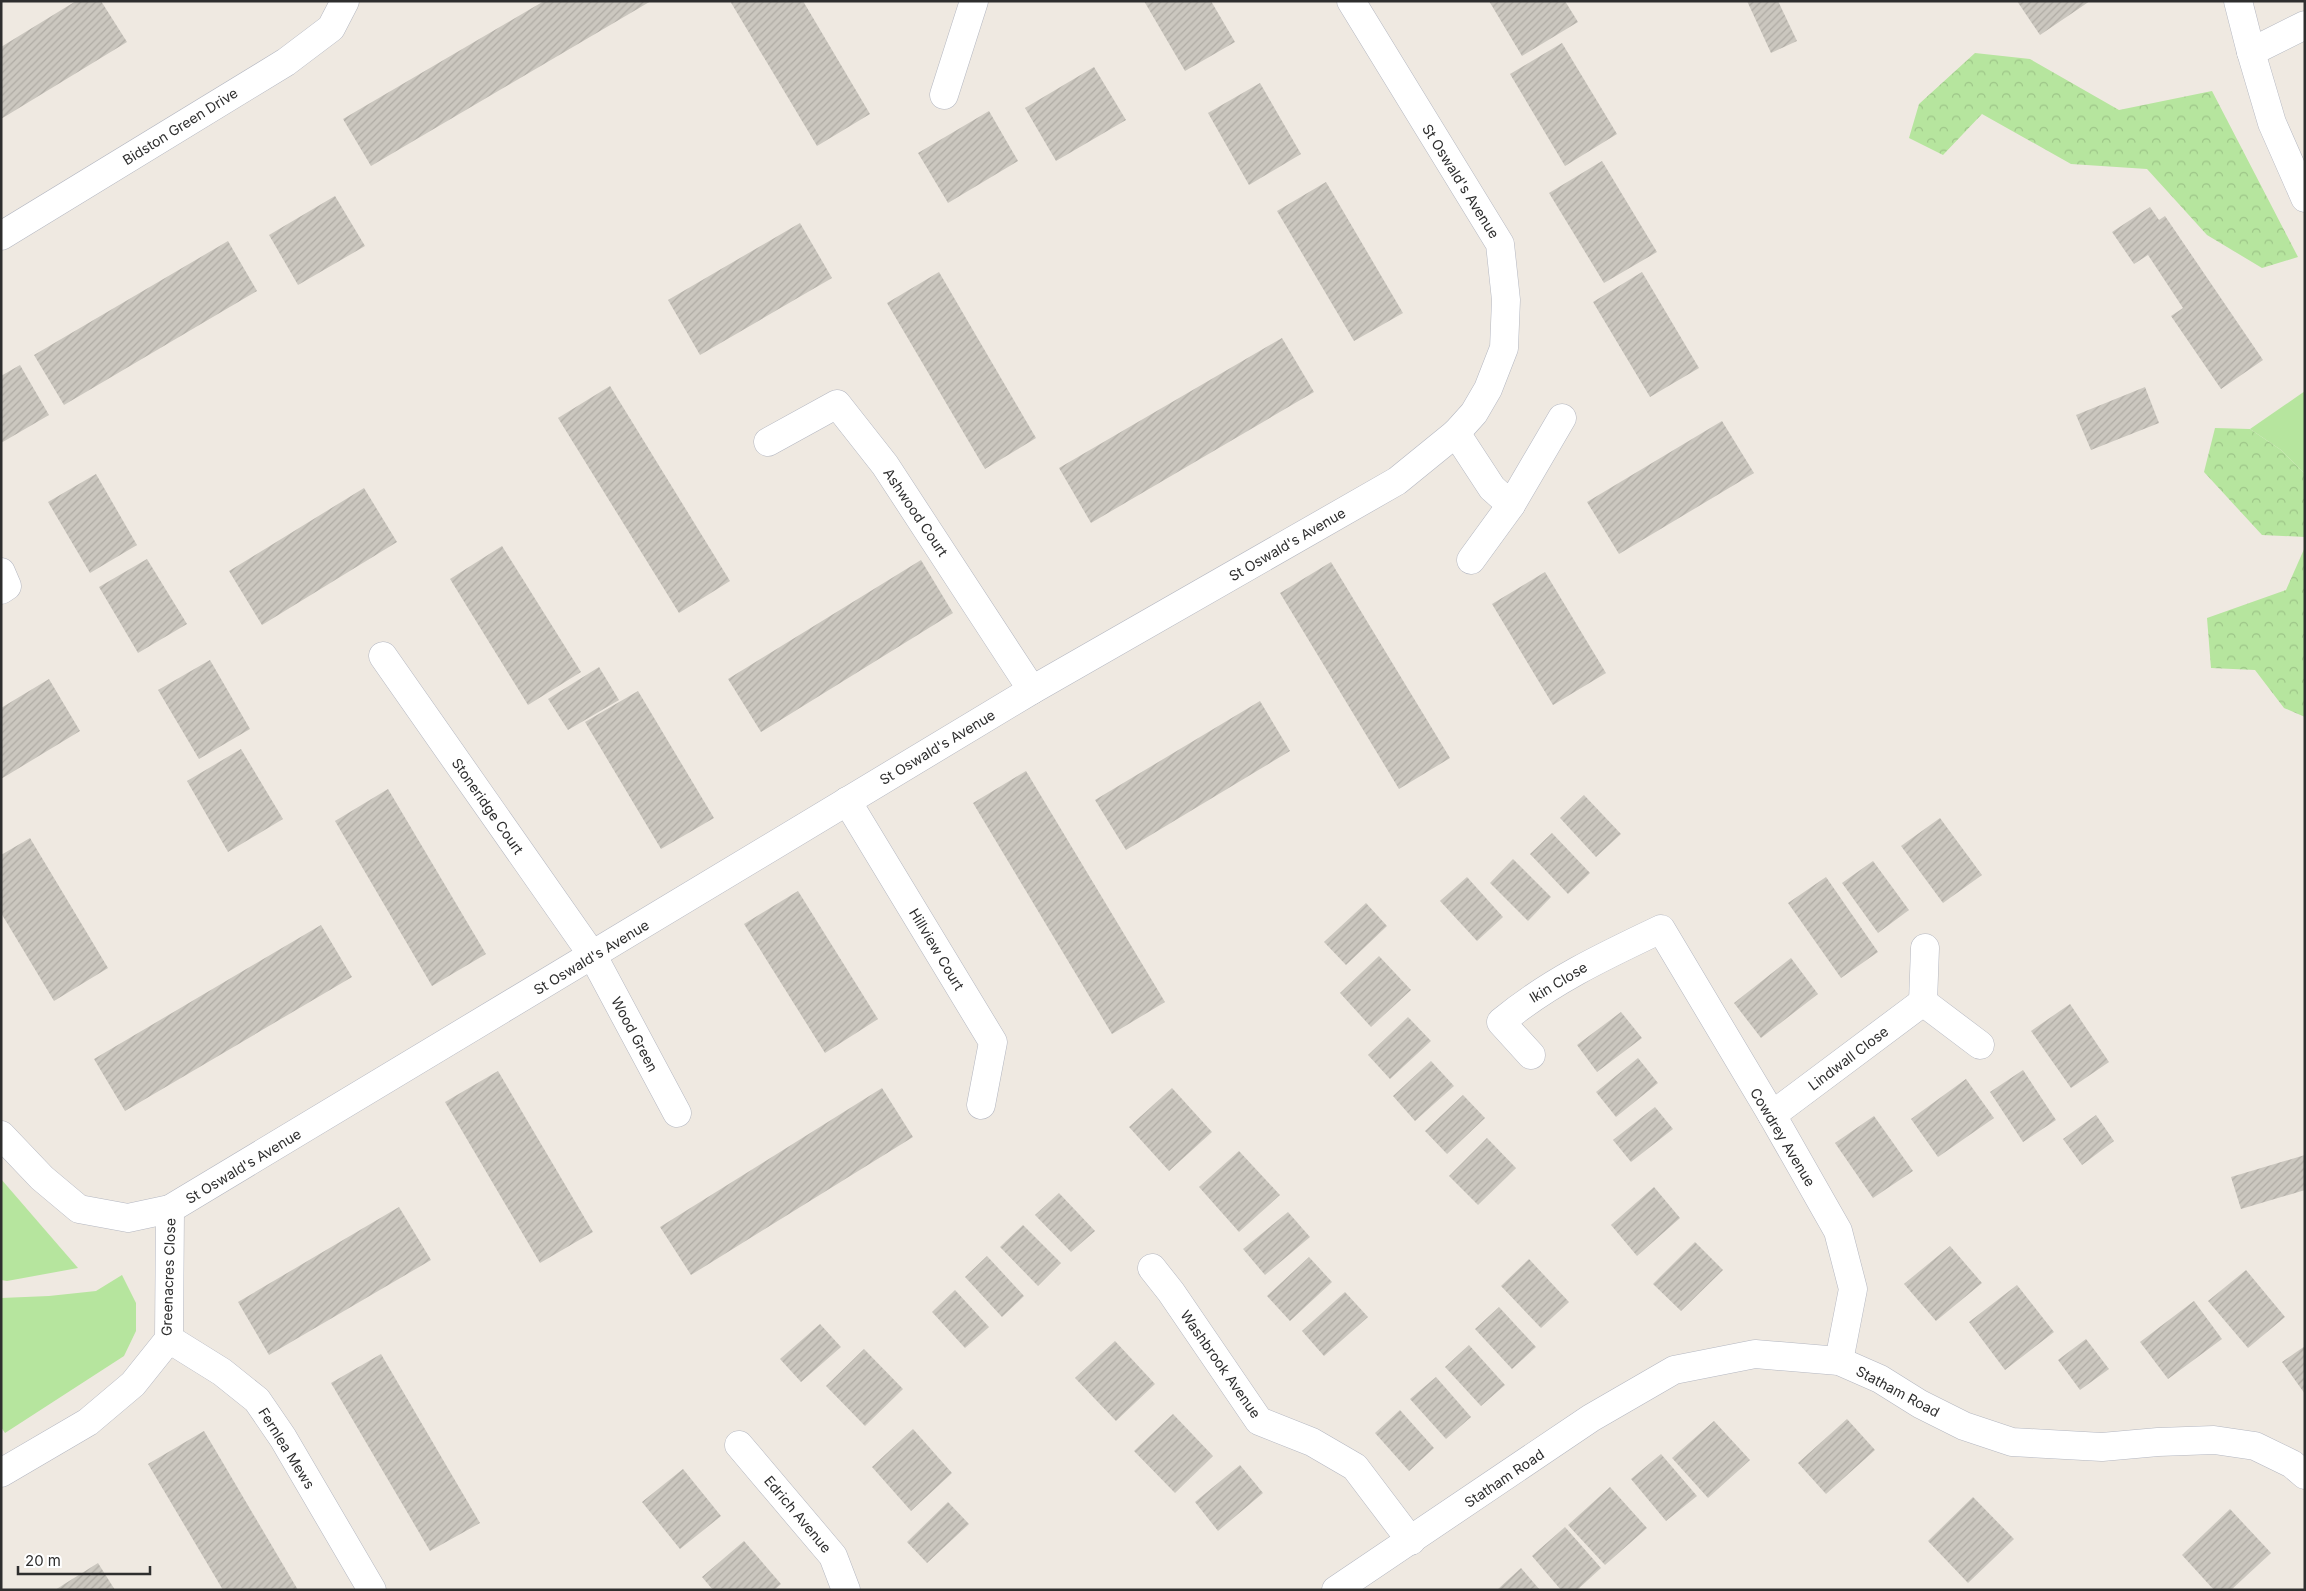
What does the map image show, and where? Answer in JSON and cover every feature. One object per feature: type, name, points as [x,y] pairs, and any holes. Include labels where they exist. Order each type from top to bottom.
[{"type":"street","name":"Bidston Green Drive","points":[[1,236],[286,62],[331,28],[345,1]]},
{"type":"street","points":[[944,95],[974,1]]},
{"type":"street","name":"St Oswald's Avenue","points":[[1,1135],[42,1178],[79,1209],[128,1218],[170,1209],[1032,690],[1397,481],[1456,433],[1474,413],[1488,389],[1504,348],[1506,300],[1500,244],[1351,1]]},
{"type":"street","points":[[2238,1],[2272,123],[2305,198]]},
{"type":"street","points":[[2251,52],[2305,26]]},
{"type":"street","name":"Ashwood Court","points":[[768,442],[837,404],[890,472],[1032,690]]},
{"type":"street","points":[[1471,560],[1511,505],[1562,418]]},
{"type":"street","points":[[1456,433],[1492,488],[1511,505]]},
{"type":"street","points":[[1,572],[8,586],[1,590]]},
{"type":"street","name":"Stoneridge Court","points":[[383,656],[593,956]]},
{"type":"street","name":"Hillview Court","points":[[847,801],[993,1042],[981,1105]]},
{"type":"street","name":"Ikin Close","points":[[1531,1056],[1500,1022],[1529,998],[1583,966],[1660,929]]},
{"type":"street","name":"Cowdrey Avenue","points":[[1660,929],[1772,1114],[1838,1231],[1853,1289],[1840,1361]]},
{"type":"street","points":[[1925,948],[1924,1002],[1980,1045]]},
{"type":"street","name":"Wood Green","points":[[593,956],[677,1113]]},
{"type":"street","name":"Lindwall Close","points":[[1772,1114],[1924,1002]]},
{"type":"street","name":"Greenacres Close","points":[[1,1473],[88,1422],[133,1384],[169,1339],[170,1209]]},
{"type":"street","name":"Washbrook Avenue","points":[[1152,1268],[1171,1292],[1259,1421],[1312,1442],[1355,1467],[1411,1541]]},
{"type":"street","name":"Fernlea Mews","points":[[169,1339],[222,1372],[257,1400],[282,1438],[372,1590]]},
{"type":"street","name":"Statham Road","points":[[1336,1590],[1591,1418],[1674,1370],[1755,1354],[1840,1361],[1880,1378],[1920,1404],[1964,1426],[2012,1442],[2102,1447],[2214,1440],[2255,1446],[2292,1464],[2305,1475]]},
{"type":"street","name":"Edrich Avenue","points":[[739,1445],[833,1556],[846,1590]]},
{"type":"green space","points":[[1975,53],[2030,59],[2119,110],[2212,91],[2298,257],[2262,268],[2207,235],[2147,169],[2071,164],[1982,114],[1943,155],[1909,138],[1919,104]]},
{"type":"green space","points":[[2305,391],[2305,474],[2281,450],[2250,429]]},
{"type":"green space","points":[[2215,428],[2250,429],[2281,450],[2305,474],[2305,537],[2262,535],[2204,472]]},
{"type":"green space","points":[[2305,547],[2305,717],[2284,708],[2255,670],[2211,668],[2207,618],[2286,590]]},
{"type":"green space","points":[[1,1179],[78,1268],[7,1281],[1,1280]]},
{"type":"green space","points":[[122,1275],[136,1303],[136,1331],[124,1356],[5,1433],[1,1427],[1,1298],[49,1296],[96,1291]]},
{"type":"building","points":[[76,1],[101,1],[127,42],[1,119],[1,47]]},
{"type":"building","points":[[544,1],[651,1],[371,166],[343,119]]},
{"type":"building","points":[[730,1],[803,1],[870,114],[817,146]]},
{"type":"building","points":[[1144,1],[1211,1],[1235,42],[1185,71]]},
{"type":"building","points":[[1489,1],[1565,1],[1578,22],[1522,56]]},
{"type":"building","points":[[1747,1],[1778,1],[1797,41],[1771,53]]},
{"type":"building","points":[[2017,1],[2090,1],[2040,35]]},
{"type":"building","points":[[1562,43],[1617,134],[1565,166],[1510,74]]},
{"type":"building","points":[[1094,67],[1126,120],[1056,161],[1025,108]]},
{"type":"building","points":[[1260,83],[1301,154],[1249,185],[1208,113]]},
{"type":"building","points":[[989,111],[1018,161],[948,203],[918,153]]},
{"type":"building","points":[[1602,161],[1657,252],[1604,283],[1549,193]]},
{"type":"building","points":[[1326,182],[1403,313],[1354,341],[1277,211]]},
{"type":"building","points":[[335,196],[365,246],[298,285],[269,235]]},
{"type":"building","points":[[2150,207],[2159,220],[2165,216],[2263,360],[2221,389],[2171,316],[2183,308],[2148,255],[2134,264],[2112,232]]},
{"type":"building","points":[[800,223],[832,278],[700,355],[668,300]]},
{"type":"building","points":[[228,241],[257,291],[64,405],[34,355]]},
{"type":"building","points":[[939,272],[1036,438],[985,469],[887,303]]},
{"type":"building","points":[[1642,272],[1699,368],[1650,397],[1593,302]]},
{"type":"building","points":[[1282,338],[1314,392],[1091,523],[1059,468]]},
{"type":"building","points":[[20,365],[49,415],[1,443],[1,376]]},
{"type":"building","points":[[610,386],[730,581],[679,613],[558,418]]},
{"type":"building","points":[[2145,387],[2159,423],[2091,450],[2076,415]]},
{"type":"building","points":[[1722,421],[1754,473],[1619,554],[1587,502]]},
{"type":"building","points":[[96,474],[137,545],[90,573],[48,502]]},
{"type":"building","points":[[364,488],[397,542],[262,625],[229,571]]},
{"type":"building","points":[[502,546],[581,672],[528,705],[450,579]]},
{"type":"building","points":[[147,559],[187,624],[138,653],[99,587]]},
{"type":"building","points":[[921,560],[953,613],[761,732],[728,679]]},
{"type":"building","points":[[1331,562],[1450,758],[1399,789],[1280,593]]},
{"type":"building","points":[[1545,572],[1606,673],[1553,705],[1492,604]]},
{"type":"building","points":[[210,660],[250,729],[199,759],[158,690]]},
{"type":"building","points":[[599,667],[619,700],[568,730],[548,699]]},
{"type":"building","points":[[49,679],[80,731],[1,779],[1,708]]},
{"type":"building","points":[[638,691],[714,818],[661,849],[585,722]]},
{"type":"building","points":[[1260,701],[1290,751],[1126,850],[1095,800]]},
{"type":"building","points":[[241,749],[283,819],[228,852],[187,781]]},
{"type":"building","points":[[1026,771],[1165,1002],[1112,1034],[973,803]]},
{"type":"building","points":[[388,789],[486,954],[432,986],[335,821]]},
{"type":"building","points":[[1584,795],[1621,834],[1596,857],[1560,818]]},
{"type":"building","points":[[1940,818],[1982,875],[1943,903],[1901,846]]},
{"type":"building","points":[[1552,833],[1590,873],[1568,894],[1530,854]]},
{"type":"building","points":[[30,838],[108,968],[54,1001],[1,913],[1,855]]},
{"type":"building","points":[[1513,859],[1551,897],[1528,921],[1490,883]]},
{"type":"building","points":[[1873,861],[1909,910],[1878,933],[1842,883]]},
{"type":"building","points":[[1467,877],[1503,917],[1477,941],[1440,901]]},
{"type":"building","points":[[1826,877],[1878,952],[1841,978],[1788,903]]},
{"type":"building","points":[[798,891],[878,1019],[825,1053],[744,924]]},
{"type":"building","points":[[1366,903],[1387,926],[1346,965],[1324,942]]},
{"type":"building","points":[[321,925],[352,977],[125,1111],[94,1059]]},
{"type":"building","points":[[1379,956],[1411,990],[1371,1027],[1340,993]]},
{"type":"building","points":[[1791,958],[1818,994],[1761,1038],[1734,1003]]},
{"type":"building","points":[[2070,1004],[2109,1062],[2071,1088],[2031,1031]]},
{"type":"building","points":[[1621,1012],[1642,1038],[1597,1072],[1577,1045]]},
{"type":"building","points":[[1408,1017],[1431,1041],[1390,1079],[1368,1055]]},
{"type":"building","points":[[1638,1058],[1658,1083],[1616,1117],[1596,1092]]},
{"type":"building","points":[[1431,1061],[1454,1086],[1415,1121],[1393,1096]]},
{"type":"building","points":[[2023,1070],[2056,1120],[2023,1142],[1990,1092]]},
{"type":"building","points":[[498,1071],[593,1232],[540,1263],[445,1102]]},
{"type":"building","points":[[1966,1079],[1994,1118],[1938,1157],[1911,1119]]},
{"type":"building","points":[[882,1088],[913,1137],[691,1275],[660,1227]]},
{"type":"building","points":[[1172,1088],[1212,1132],[1169,1171],[1129,1127]]},
{"type":"building","points":[[1463,1095],[1485,1118],[1447,1154],[1425,1131]]},
{"type":"building","points":[[1655,1107],[1673,1129],[1631,1162],[1613,1140]]},
{"type":"building","points":[[2096,1115],[2114,1141],[2082,1165],[2063,1139]]},
{"type":"building","points":[[1874,1116],[1913,1171],[1873,1198],[1835,1143]]},
{"type":"building","points":[[1487,1138],[1516,1168],[1478,1205],[1449,1176]]},
{"type":"building","points":[[1239,1151],[1280,1195],[1239,1232],[1199,1187]]},
{"type":"building","points":[[2305,1155],[2305,1190],[2241,1209],[2231,1177]]},
{"type":"building","points":[[1654,1187],[1680,1218],[1637,1256],[1611,1225]]},
{"type":"building","points":[[1059,1193],[1095,1231],[1071,1252],[1035,1215]]},
{"type":"building","points":[[399,1207],[431,1260],[269,1355],[238,1302]]},
{"type":"building","points":[[1288,1212],[1310,1237],[1265,1275],[1243,1249]]},
{"type":"building","points":[[1023,1225],[1061,1263],[1038,1286],[1000,1247]]},
{"type":"building","points":[[1695,1242],[1723,1270],[1681,1311],[1653,1284]]},
{"type":"building","points":[[1950,1246],[1982,1283],[1936,1321],[1904,1284]]},
{"type":"building","points":[[987,1256],[1024,1296],[1002,1317],[965,1277]]},
{"type":"building","points":[[1309,1257],[1332,1282],[1290,1321],[1267,1296]]},
{"type":"building","points":[[1529,1259],[1569,1302],[1541,1328],[1501,1286]]},
{"type":"building","points":[[2246,1270],[2285,1317],[2248,1348],[2208,1301]]},
{"type":"building","points":[[2017,1285],[2054,1332],[2005,1370],[1969,1322]]},
{"type":"building","points":[[955,1290],[989,1327],[965,1348],[932,1312]]},
{"type":"building","points":[[1345,1292],[1368,1317],[1324,1356],[1302,1331]]},
{"type":"building","points":[[2194,1301],[2222,1339],[2168,1379],[2140,1342]]},
{"type":"building","points":[[1499,1307],[1536,1347],[1512,1369],[1475,1329]]},
{"type":"building","points":[[820,1324],[841,1347],[801,1382],[780,1359]]},
{"type":"building","points":[[2086,1339],[2109,1369],[2080,1390],[2058,1360]]},
{"type":"building","points":[[1115,1341],[1155,1384],[1116,1421],[1075,1378]]},
{"type":"building","points":[[1469,1345],[1505,1385],[1481,1406],[1445,1367]]},
{"type":"building","points":[[2305,1346],[2305,1394],[2282,1362]]},
{"type":"building","points":[[864,1349],[903,1389],[865,1426],[826,1386]]},
{"type":"building","points":[[381,1354],[480,1523],[430,1551],[331,1383]]},
{"type":"building","points":[[1436,1377],[1471,1417],[1446,1439],[1410,1399]]},
{"type":"building","points":[[1400,1410],[1434,1448],[1409,1471],[1375,1433]]},
{"type":"building","points":[[1173,1414],[1213,1456],[1175,1493],[1134,1451]]},
{"type":"building","points":[[1847,1419],[1875,1450],[1826,1494],[1798,1463]]},
{"type":"building","points":[[1714,1421],[1750,1460],[1708,1498],[1672,1458]]},
{"type":"building","points":[[913,1429],[952,1473],[911,1511],[872,1467]]},
{"type":"building","points":[[204,1431],[298,1590],[223,1590],[148,1464]]},
{"type":"building","points":[[1661,1454],[1697,1496],[1666,1521],[1631,1479]]},
{"type":"building","points":[[1240,1465],[1263,1493],[1218,1531],[1195,1502]]},
{"type":"building","points":[[683,1469],[721,1516],[680,1549],[642,1502]]},
{"type":"building","points":[[1610,1487],[1647,1528],[1605,1565],[1568,1525]]},
{"type":"building","points":[[1973,1497],[2014,1539],[1968,1583],[1928,1541]]},
{"type":"building","points":[[948,1502],[969,1524],[927,1563],[907,1542]]},
{"type":"building","points":[[2230,1509],[2271,1553],[2231,1590],[2214,1590],[2182,1555]]},
{"type":"building","points":[[1565,1527],[1601,1568],[1577,1590],[1561,1590],[1532,1556]]},
{"type":"building","points":[[744,1541],[781,1584],[774,1590],[713,1590],[702,1577]]},
{"type":"building","points":[[98,1563],[115,1590],[55,1590],[66,1583]]},
{"type":"building","points":[[1521,1568],[1540,1590],[1497,1590]]}]
